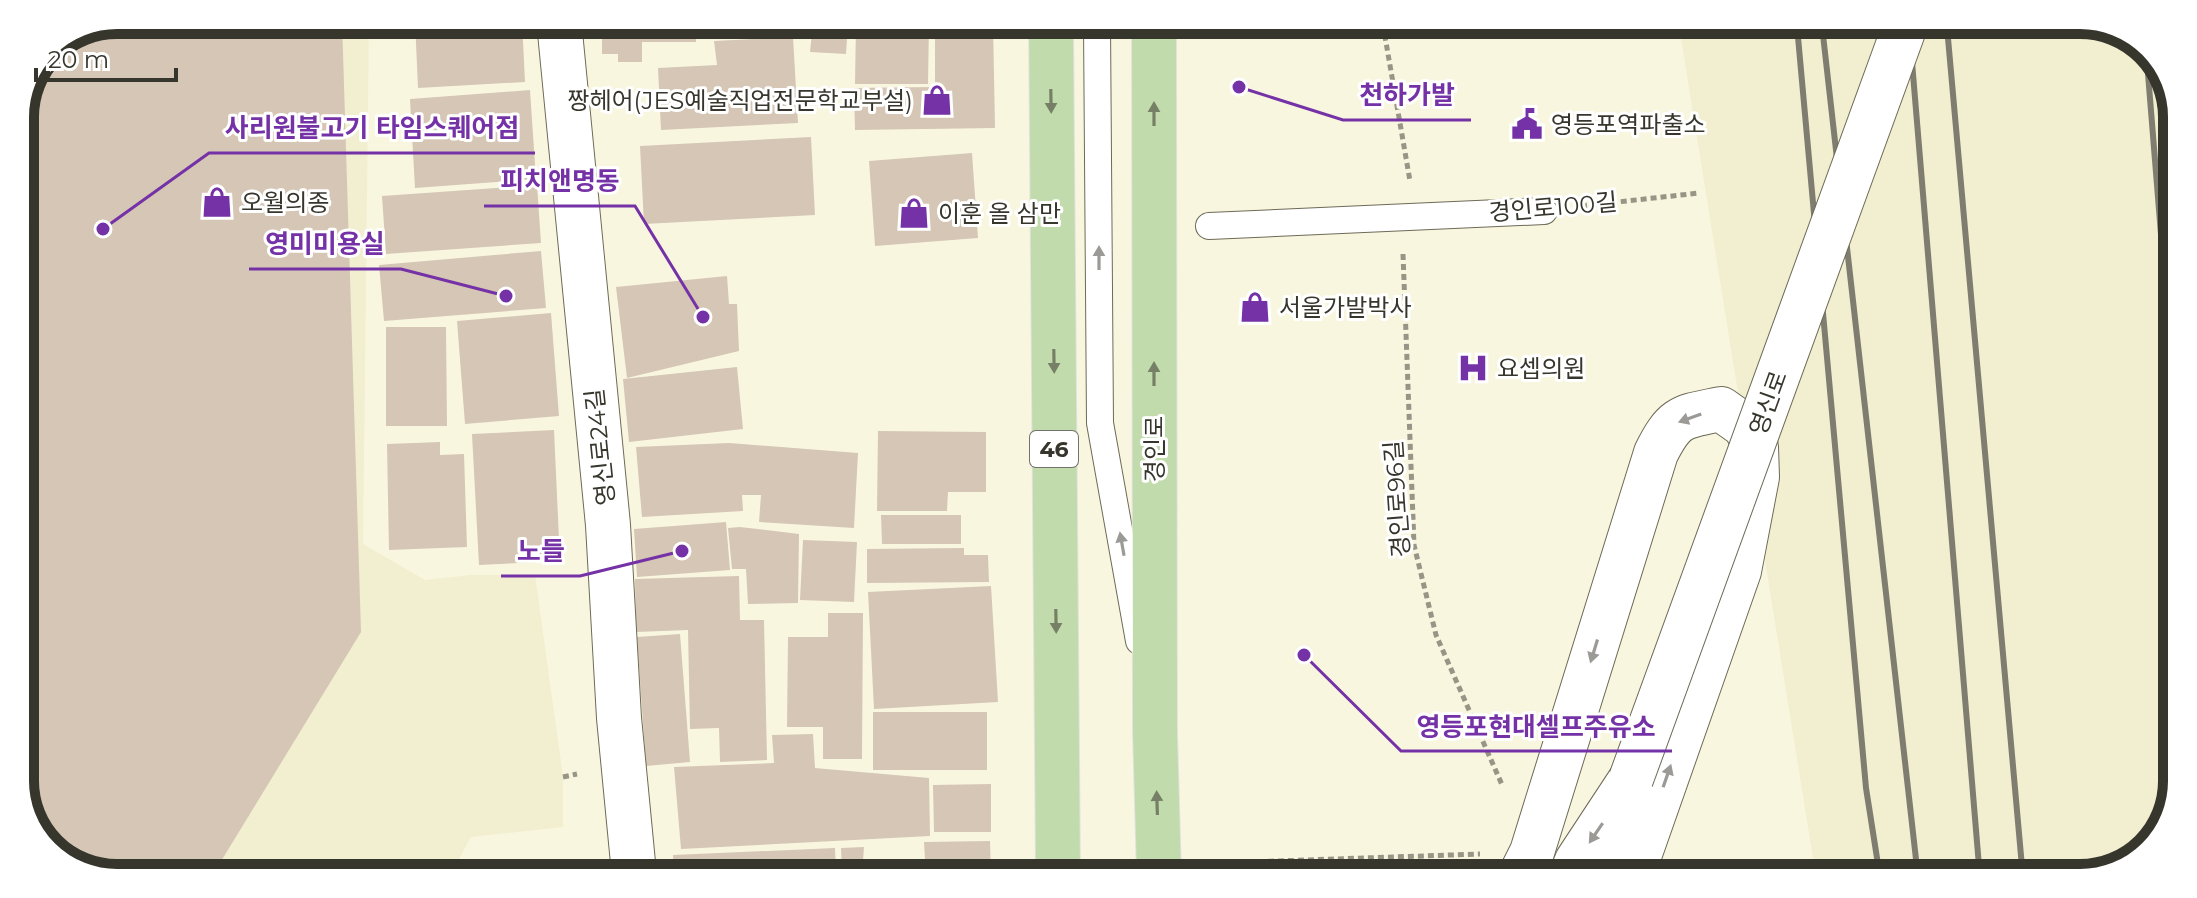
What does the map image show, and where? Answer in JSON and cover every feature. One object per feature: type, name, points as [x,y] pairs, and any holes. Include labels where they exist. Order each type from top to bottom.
[{"type":"main road","name":"46","points":[[1051,34],[1058,864]]},
{"type":"main road","name":"경인로","points":[[1154,34],[1155,732],[1159,864]]},
{"type":"street","name":"영신로24길","points":[[560,34],[606,509],[619,718],[633,864]]},
{"type":"street","name":"영신로","points":[[1576,864],[1631,779],[1902,34]]},
{"type":"street","points":[[1526,864],[1656,453],[1669,427],[1689,416],[1721,409],[1745,426],[1756,447],[1757,477],[1739,571],[1636,864]]},
{"type":"street","name":"영신로","points":[[1622,864],[1631,779]]},
{"type":"lane","points":[[1097,34],[1100,423],[1155,732]]},
{"type":"lane","name":"경인로100길","points":[[1209,226],[1544,211]]},
{"type":"path","points":[[1385,34],[1411,191],[1407,217]]},
{"type":"path","name":"경인로100길","points":[[1544,211],[1699,193]]},
{"type":"path","name":"경인로96길","points":[[1407,217],[1403,252],[1414,545],[1436,635],[1526,864]]},
{"type":"path","points":[[1218,863],[1526,864]]},
{"type":"shaded area","points":[[117,34],[369,34],[363,544],[425,580],[471,575],[535,575],[563,777],[563,827],[471,837],[456,864],[117,864],[85,858],[66,847],[48,827],[38,808],[34,786],[34,112],[37,96],[51,66],[75,45],[90,38]]},
{"type":"shaded area","points":[[1680,34],[2080,34],[2112,40],[2131,51],[2146,66],[2157,85],[2163,112],[2163,781],[2157,813],[2146,832],[2126,850],[2091,863],[1814,864]]},
{"type":"building","points":[[117,34],[342,34],[361,632],[219,864],[101,862],[75,853],[58,840],[48,827],[38,808],[34,786],[34,112],[37,96],[51,66],[75,45],[90,38]]},
{"type":"building","points":[[416,34],[523,34],[525,82],[418,88]]},
{"type":"building","points":[[602,34],[696,34],[696,42],[642,42],[642,62],[618,62],[618,54],[602,54]]},
{"type":"building","points":[[812,34],[847,34],[846,54],[810,52]]},
{"type":"building","points":[[856,34],[929,34],[928,84],[855,84]]},
{"type":"building","points":[[935,34],[993,34],[995,128],[855,130],[854,88],[935,87]]},
{"type":"building","points":[[793,37],[798,123],[661,130],[658,68],[717,65],[714,41]]},
{"type":"building","points":[[530,90],[536,179],[415,188],[410,99]]},
{"type":"building","points":[[811,137],[815,215],[644,224],[640,146]]},
{"type":"building","points":[[972,153],[978,238],[875,246],[869,161]]},
{"type":"building","points":[[537,185],[541,243],[386,254],[382,196]]},
{"type":"building","points":[[541,251],[546,308],[384,321],[379,265]]},
{"type":"building","points":[[727,276],[729,304],[737,304],[739,351],[627,378],[616,287]]},
{"type":"building","points":[[551,313],[559,416],[465,424],[457,321]]},
{"type":"building","points":[[386,327],[446,327],[447,426],[386,426]]},
{"type":"building","points":[[737,367],[743,429],[629,442],[623,379]]},
{"type":"building","points":[[554,430],[560,561],[479,565],[472,434]]},
{"type":"building","points":[[878,431],[986,432],[986,492],[948,492],[947,511],[877,511]]},
{"type":"building","points":[[440,442],[440,455],[464,454],[467,547],[389,550],[387,444]]},
{"type":"building","points":[[729,443],[858,453],[854,528],[759,522],[761,495],[742,495],[743,511],[642,517],[636,447]]},
{"type":"building","points":[[881,515],[961,515],[961,544],[882,544]]},
{"type":"building","points":[[726,522],[730,570],[637,577],[634,529]]},
{"type":"building","points":[[728,528],[799,534],[798,603],[748,604],[746,569],[732,569]]},
{"type":"building","points":[[803,540],[857,542],[854,602],[800,600]]},
{"type":"building","points":[[964,548],[964,555],[988,555],[989,582],[867,583],[867,549]]},
{"type":"building","points":[[739,576],[740,620],[764,620],[767,760],[720,762],[719,728],[690,729],[688,630],[636,632],[635,579]]},
{"type":"building","points":[[991,586],[998,702],[874,709],[868,592]]},
{"type":"building","points":[[828,613],[863,613],[862,759],[823,759],[823,727],[787,727],[788,637],[828,637]]},
{"type":"building","points":[[680,634],[690,762],[646,766],[637,637]]},
{"type":"building","points":[[873,712],[987,712],[987,770],[873,770]]},
{"type":"building","points":[[813,734],[815,768],[929,778],[930,836],[681,849],[674,767],[774,763],[772,735]]},
{"type":"building","points":[[991,784],[991,832],[934,832],[933,785]]},
{"type":"building","points":[[990,841],[991,864],[842,864],[841,848],[864,847],[863,861],[925,859],[924,842]]},
{"type":"building","points":[[835,848],[836,864],[674,864],[673,855]]},
{"type":"railway","points":[[1798,34],[1866,788],[1878,864]]},
{"type":"railway","points":[[1823,34],[1917,864]]},
{"type":"railway","points":[[1910,34],[1979,864]]},
{"type":"railway","points":[[1948,34],[2022,864]]},
{"type":"railway","points":[[2148,69],[2163,259]]},
{"type":"place","name":"천하가발","points":[[1239,87]]},
{"type":"place","name":"짱헤어(JES예술직업전문학교부설)","points":[[937,100]]},
{"type":"place","name":"영등포역파출소","points":[[1527,124]]},
{"type":"place","name":"오월의종","points":[[217,202]]},
{"type":"place","name":"이훈 올 삼만","points":[[914,213]]},
{"type":"place","name":"사리원불고기 타임스퀘어점","points":[[103,229]]},
{"type":"place","name":"영미미용실","points":[[506,296]]},
{"type":"place","name":"서울가발박사","points":[[1255,307]]},
{"type":"place","name":"피치앤명동","points":[[703,317]]},
{"type":"place","name":"요셉의원","points":[[1473,368]]},
{"type":"place","name":"노들","points":[[682,551]]},
{"type":"place","name":"영등포현대셀프주유소","points":[[1304,655]]}]
